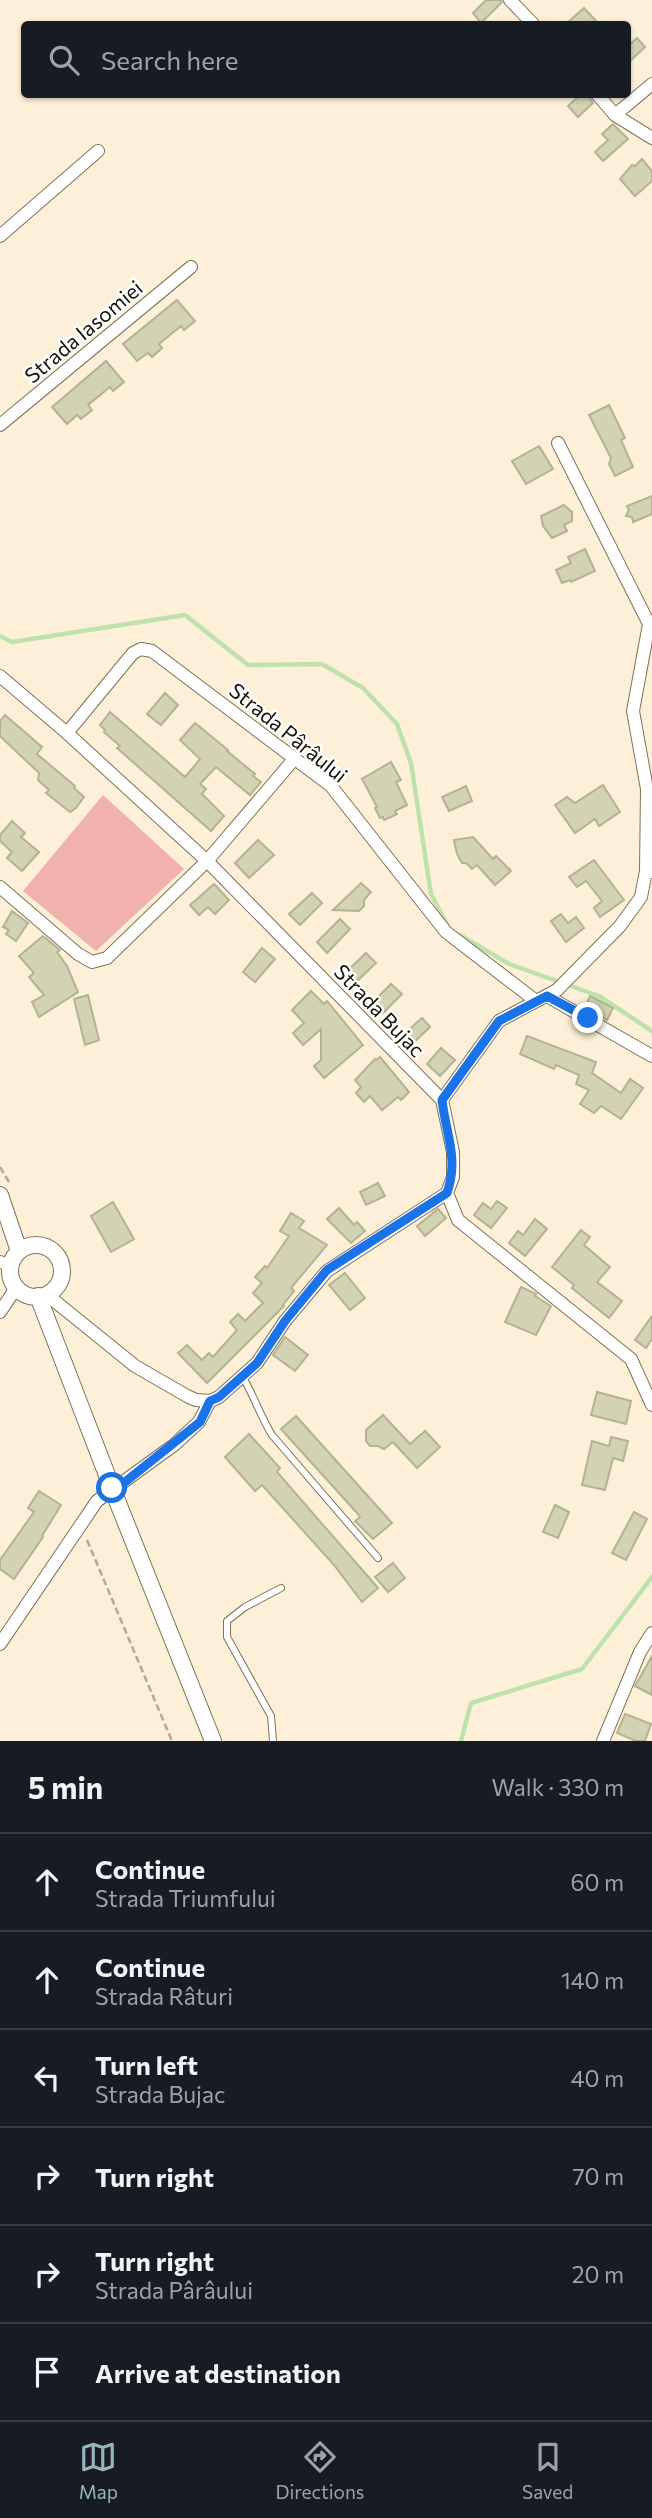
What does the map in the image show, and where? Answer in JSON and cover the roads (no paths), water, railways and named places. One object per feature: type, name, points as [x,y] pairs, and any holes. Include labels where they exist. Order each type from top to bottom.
[{"type":"street","points":[[510,0],[530,21]]},
{"type":"street","points":[[615,115],[652,83]]},
{"type":"street","points":[[600,98],[615,115],[652,138]]},
{"type":"street","points":[[0,236],[98,151]]},
{"type":"street","name":"Strada Iasomiei","points":[[0,425],[191,267]]},
{"type":"street","points":[[0,1195],[12,1281],[16,1287],[23,1293],[42,1295],[135,1366],[187,1396],[210,1401],[219,1397],[257,1363],[285,1321],[327,1270],[447,1193],[453,1177],[453,1152],[442,1100],[499,1021],[547,996],[620,926],[641,897],[649,872],[647,789],[633,711],[649,624],[558,443]]},
{"type":"street","name":"Strada Pârâului","points":[[66,733],[133,653],[141,649],[152,651],[331,786],[446,932],[547,996],[652,1056]]},
{"type":"street","name":"Strada Bujac","points":[[0,676],[206,861],[442,1100]]},
{"type":"street","points":[[0,887],[78,954],[92,962],[107,958],[206,861],[295,758]]},
{"type":"street","points":[[447,1193],[458,1220],[631,1359],[652,1405]]},
{"type":"street","points":[[10,1260],[29,1246],[37,1245],[57,1256],[61,1278],[58,1284],[42,1295]]},
{"type":"street","points":[[0,1312],[16,1287]]},
{"type":"street","points":[[42,1295],[112,1488],[214,1741]]},
{"type":"street","points":[[0,1644],[97,1501],[191,1430],[200,1422],[210,1401]]},
{"type":"street","points":[[603,1741],[640,1652],[652,1633]]},
{"type":"lane","points":[[242,1376],[272,1435],[378,1558]]},
{"type":"lane","points":[[273,1741],[271,1716],[227,1637],[227,1621],[245,1606],[281,1588]]},
{"type":"waterway","points":[[0,636],[12,642],[185,615],[248,665],[322,664],[363,688],[397,724],[411,763],[431,894],[448,926]]},
{"type":"waterway","points":[[460,935],[509,964],[599,996],[652,1031]]},
{"type":"waterway","points":[[461,1741],[471,1703],[582,1669],[652,1577]]}]
